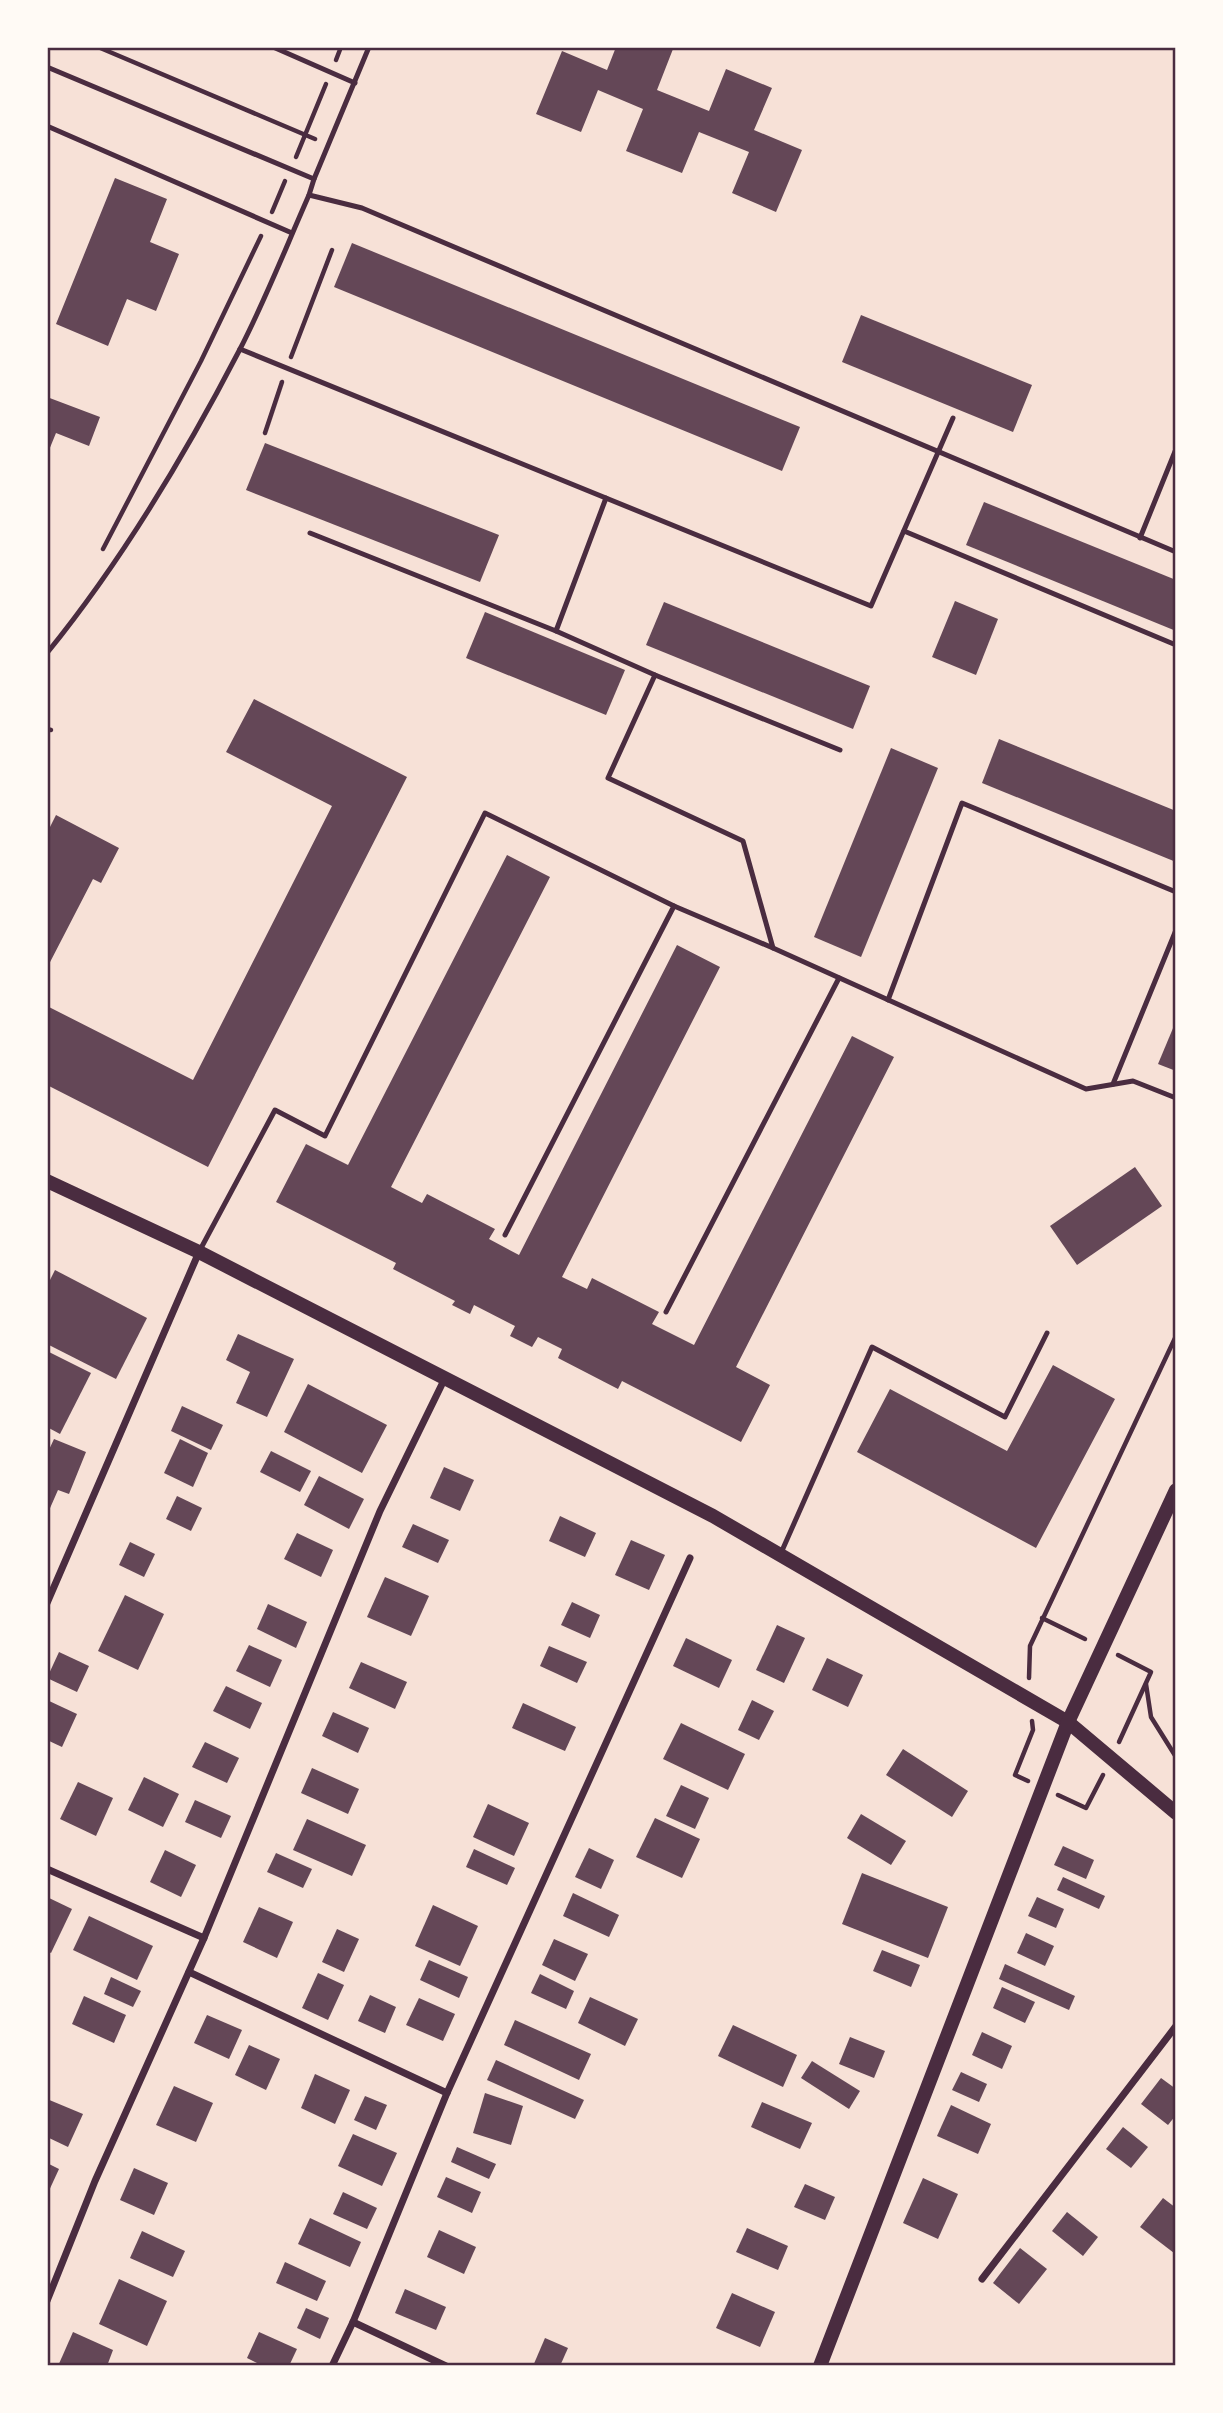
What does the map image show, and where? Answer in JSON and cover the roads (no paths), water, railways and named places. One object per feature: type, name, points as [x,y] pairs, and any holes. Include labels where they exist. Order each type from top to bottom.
[{"type":"main road","points":[[47,1181],[199,1252],[713,1516],[1068,1722],[1176,1813]]},
{"type":"main road","points":[[820,2366],[1068,1722],[1176,1490]]},
{"type":"street","points":[[47,1603],[199,1252]]},
{"type":"street","points":[[47,2301],[95,2181],[204,1938],[380,1511],[445,1378]]},
{"type":"street","points":[[332,2366],[353,2322],[447,2093],[690,1558]]},
{"type":"street","points":[[47,1869],[204,1938]]},
{"type":"street","points":[[189,1972],[447,2093]]},
{"type":"street","points":[[982,2279],[1176,2026]]},
{"type":"street","points":[[353,2322],[446,2366]]},
{"type":"lane","points":[[274,47],[355,83]]},
{"type":"lane","points":[[47,653],[81,612],[122,550],[185,450],[240,349],[309,195],[369,47]]},
{"type":"lane","points":[[47,67],[314,179]]},
{"type":"lane","points":[[47,125],[292,233]]},
{"type":"lane","points":[[309,195],[362,208],[938,454],[1176,552]]},
{"type":"lane","points":[[240,349],[871,606],[953,418]]},
{"type":"lane","points":[[1140,537],[1176,449]]},
{"type":"lane","points":[[556,631],[606,498]]},
{"type":"lane","points":[[904,531],[1176,645]]},
{"type":"lane","points":[[310,533],[556,631],[655,675],[840,750]]},
{"type":"lane","points":[[655,675],[608,778],[743,841],[773,948]]},
{"type":"lane","points":[[888,1000],[962,803],[1176,892]]},
{"type":"lane","points":[[199,1252],[275,1110],[326,1136],[485,813],[674,906],[1086,1089],[1133,1081],[1176,1098]]},
{"type":"lane","points":[[505,1235],[674,906]]},
{"type":"lane","points":[[1113,1084],[1176,929]]},
{"type":"lane","points":[[666,1312],[839,978]]},
{"type":"lane","points":[[780,1556],[872,1347],[1005,1417],[1047,1333]]}]
